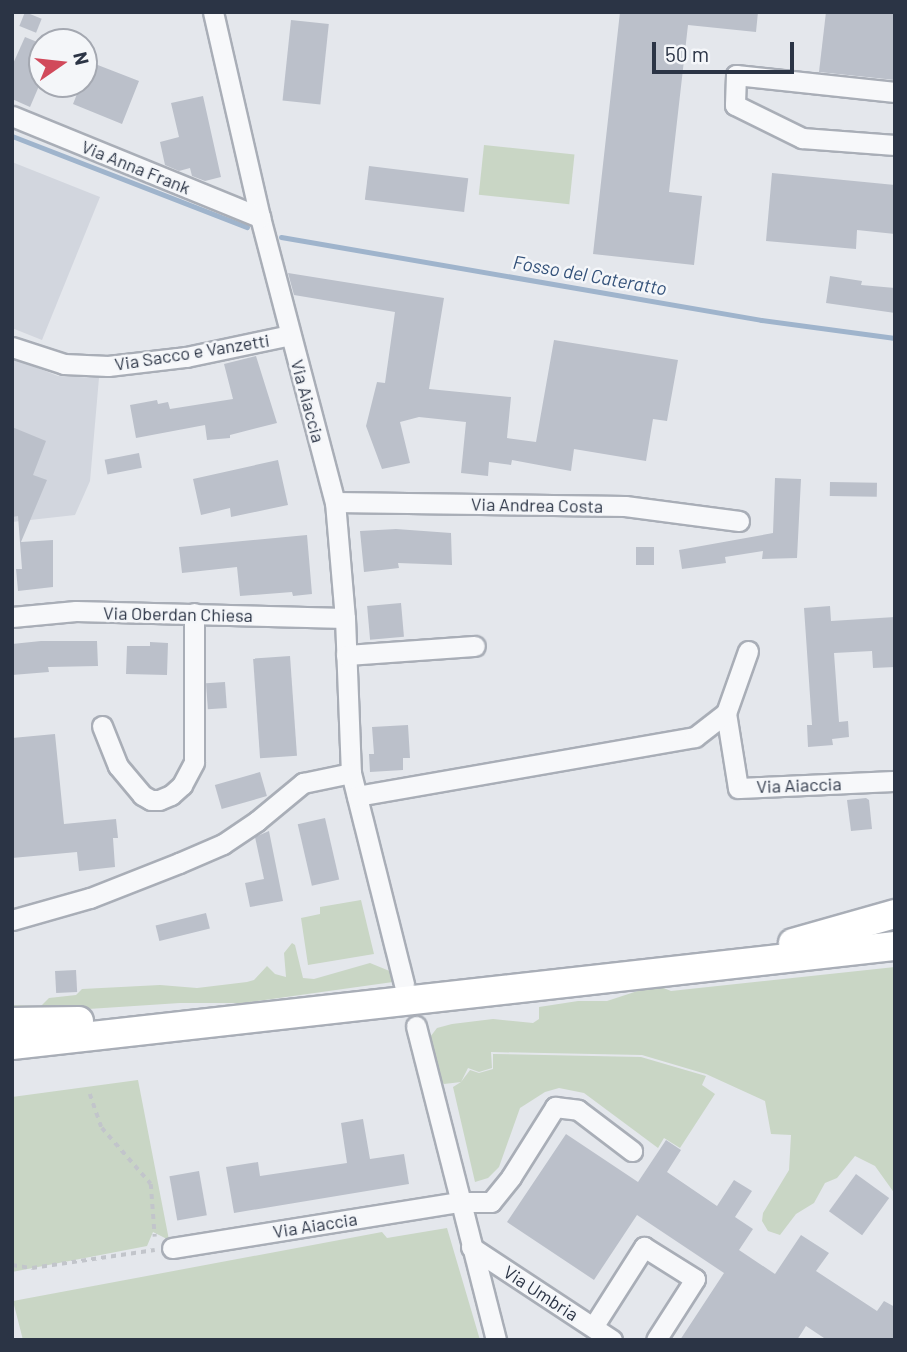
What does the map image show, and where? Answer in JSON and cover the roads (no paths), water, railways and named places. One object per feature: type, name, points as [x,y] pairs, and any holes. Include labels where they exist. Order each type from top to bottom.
[{"type":"highway","points":[[710,966],[895,914]]},
{"type":"highway","points":[[21,1045],[895,946]]},
{"type":"highway","points":[[12,1022],[140,1019],[190,1024]]},
{"type":"street","name":"Via Aiaccia","points":[[213,12],[260,217],[335,502],[345,618],[351,773],[404,984]]},
{"type":"street","points":[[895,92],[736,75],[735,104],[802,138],[895,145]]},
{"type":"street","name":"Via Anna Frank","points":[[12,116],[260,217]]},
{"type":"street","name":"Via Sacco e Vanzetti","points":[[12,347],[64,364],[108,366],[186,357],[290,335]]},
{"type":"street","name":"Via Andrea Costa","points":[[335,502],[625,506],[739,521]]},
{"type":"street","name":"Via Oberdan Chiesa","points":[[12,617],[76,611],[345,618]]},
{"type":"street","points":[[102,726],[118,766],[142,795],[151,800],[159,800],[172,795],[182,785],[194,762],[194,613]]},
{"type":"street","points":[[346,655],[475,646]]},
{"type":"street","name":"Via Aiaccia","points":[[748,651],[726,713],[737,788],[895,781]]},
{"type":"street","points":[[357,796],[695,737],[726,713]]},
{"type":"street","points":[[12,920],[90,898],[223,844],[257,821],[303,783],[351,773]]},
{"type":"street","points":[[416,1026],[496,1340]]},
{"type":"street","name":"Via Aiaccia","points":[[164,1249],[460,1202],[491,1202],[511,1177],[555,1107],[578,1110],[632,1151]]},
{"type":"street","name":"Via Umbria","points":[[471,1247],[612,1340]]},
{"type":"street","points":[[593,1327],[644,1247],[695,1279],[656,1340]]},
{"type":"waterway","name":"Fosso del Cateratto","points":[[12,136],[247,227]]},
{"type":"waterway","name":"Fosso del Cateratto","points":[[281,237],[761,320],[895,338]]}]
